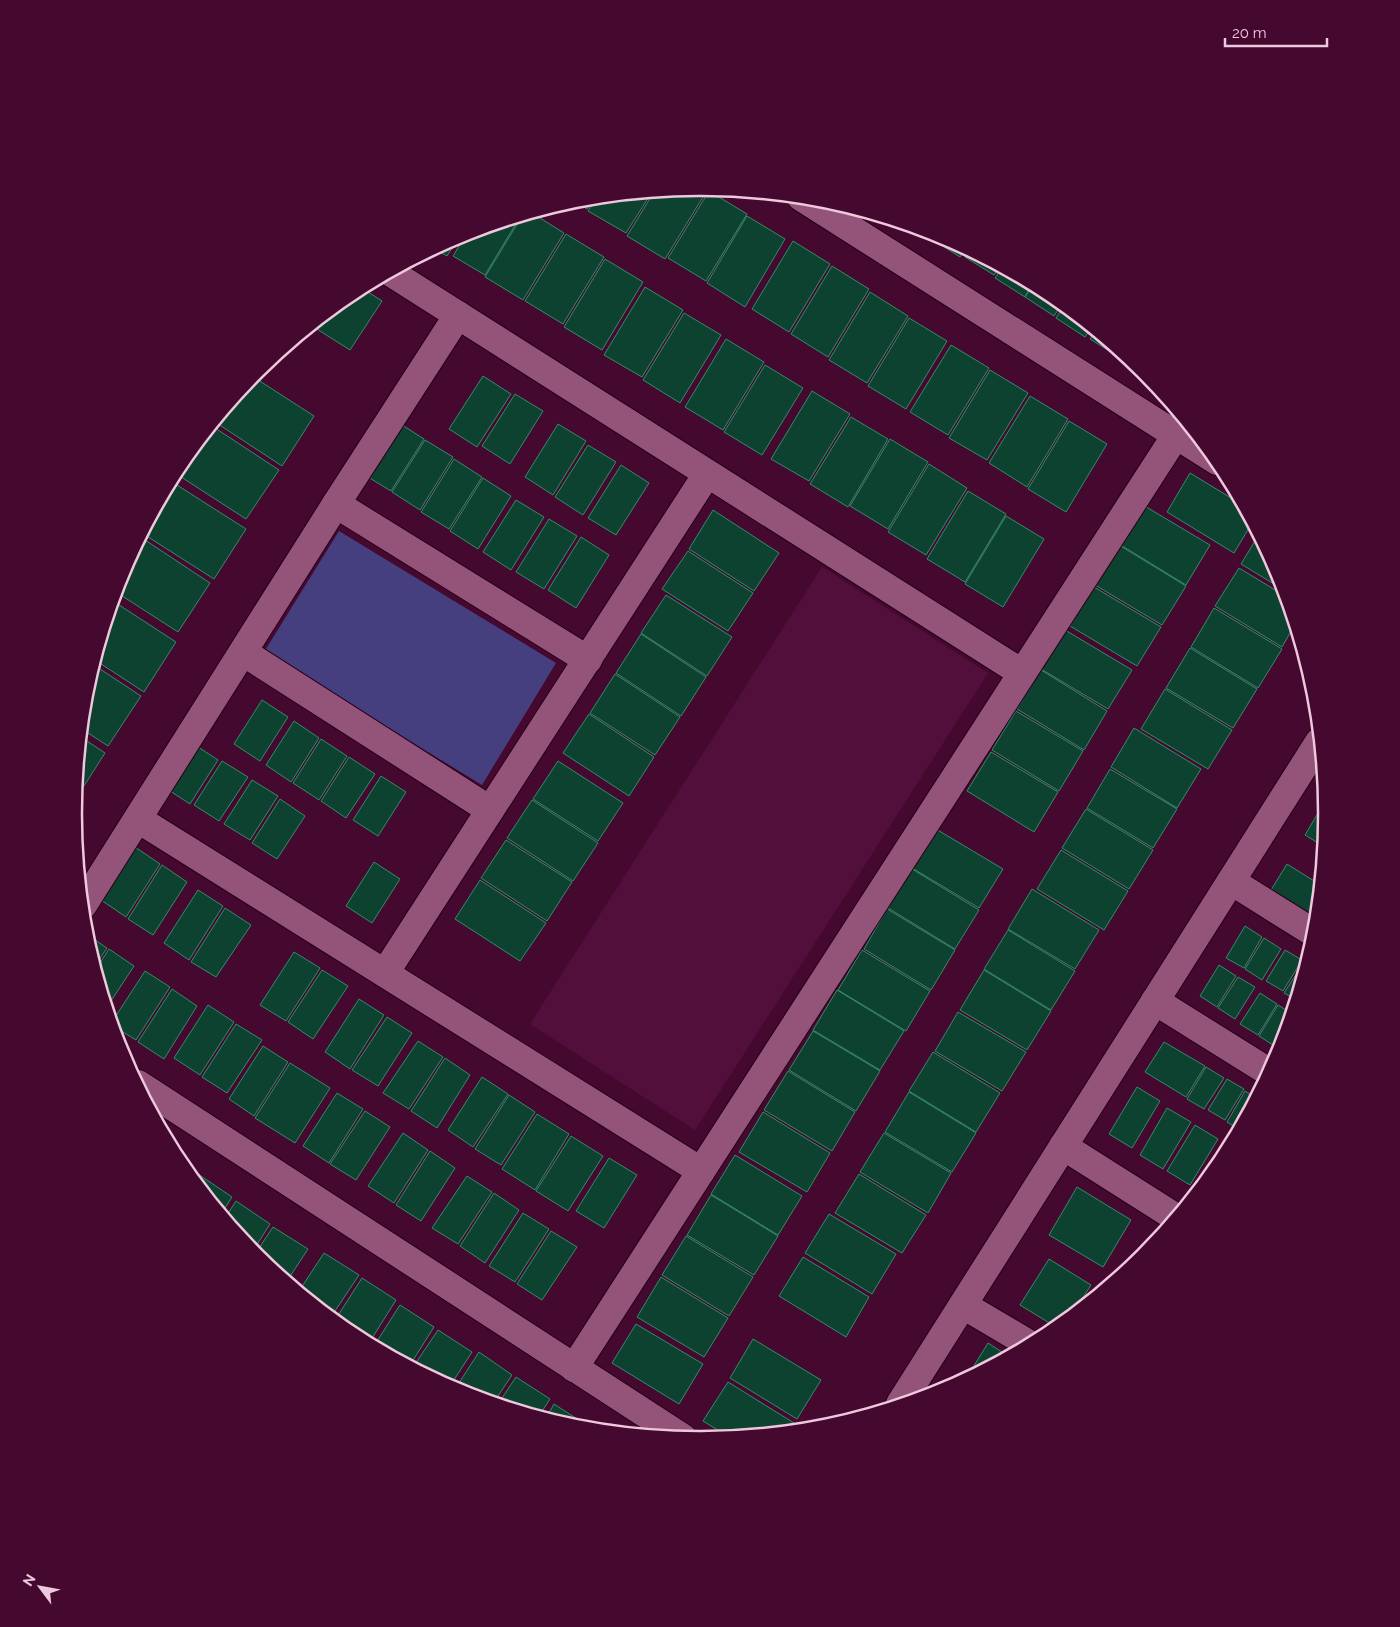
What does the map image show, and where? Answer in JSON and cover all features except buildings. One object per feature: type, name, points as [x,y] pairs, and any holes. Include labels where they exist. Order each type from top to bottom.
[{"type":"street","points":[[818,208],[1198,449]]},
{"type":"street","points":[[396,276],[1022,674]]},
{"type":"street","points":[[88,897],[336,504],[458,315]]},
{"type":"street","points":[[574,1368],[1176,435]]},
{"type":"street","points":[[385,973],[707,474]]},
{"type":"street","points":[[336,504],[588,660]]},
{"type":"street","points":[[243,652],[490,810]]},
{"type":"street","points":[[906,1395],[1314,750]]},
{"type":"street","points":[[138,819],[702,1171]]},
{"type":"street","points":[[1231,881],[1307,929]]},
{"type":"street","points":[[1155,1001],[1262,1068]]},
{"type":"street","points":[[148,1090],[671,1430]]},
{"type":"street","points":[[1063,1146],[1170,1214]]},
{"type":"street","points":[[963,1304],[1022,1340]]},
{"type":"shaded area","points":[[339,531],[556,663],[482,785],[264,652]]},
{"type":"shaded area","points":[[822,567],[988,673],[695,1130],[530,1024]]}]
